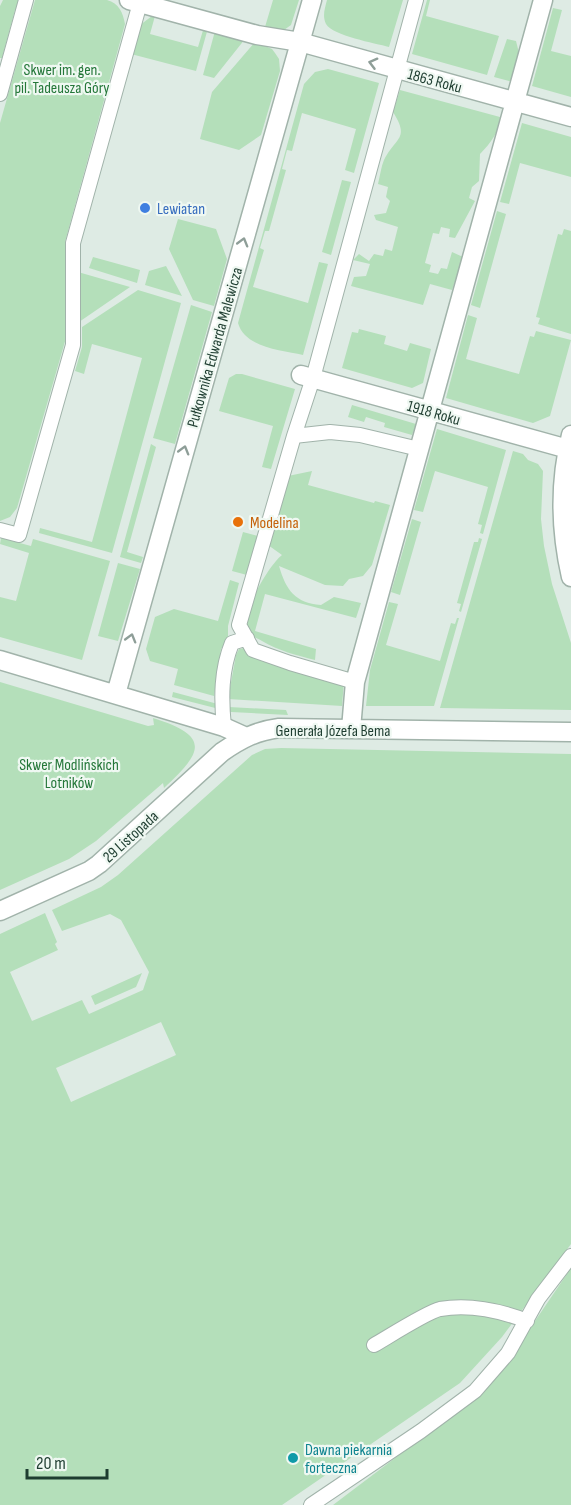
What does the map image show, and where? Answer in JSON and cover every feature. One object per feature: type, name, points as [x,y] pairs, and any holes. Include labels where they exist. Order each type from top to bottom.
[{"type":"street","name":"Pułkownika Edwarda Malewicza","points":[[116,694],[312,0]]},
{"type":"street","points":[[351,729],[355,682],[543,0]]},
{"type":"street","name":"1863 Roku","points":[[134,2],[257,35],[300,42],[571,117]]},
{"type":"street","name":"1918 Roku","points":[[307,377],[429,411],[569,442]]},
{"type":"street","points":[[569,442],[563,472],[562,523],[571,577]]},
{"type":"street","points":[[0,660],[224,727],[244,736]]},
{"type":"street","name":"Generała Józefa Bema","points":[[244,736],[260,730],[279,728],[571,732]]},
{"type":"street","name":"29 Listopada","points":[[0,911],[89,871],[99,864],[222,752],[244,736]]},
{"type":"lane","points":[[0,94],[26,0]]},
{"type":"lane","points":[[355,682],[253,650],[239,625],[294,436],[307,377],[416,0]]},
{"type":"lane","points":[[0,530],[19,535],[72,345],[72,243],[134,2]]},
{"type":"lane","points":[[294,436],[330,432],[360,435],[419,449]]},
{"type":"lane","points":[[224,727],[222,684],[227,656],[232,643],[246,638]]},
{"type":"lane","points":[[311,1505],[421,1431],[475,1391],[508,1353],[538,1299],[571,1256]]},
{"type":"lane","points":[[374,1345],[439,1309],[469,1308],[493,1311],[527,1321]]},
{"type":"green space","points":[[3,0],[21,0],[18,10],[15,10],[2,58],[0,58],[0,6]]},
{"type":"green space","name":"Skwer im. gen. pil. Tadeusza Góry","points":[[35,0],[107,0],[115,3],[120,9],[125,24],[65,242],[66,338],[17,508],[10,517],[0,521],[0,123]]},
{"type":"green space","points":[[273,0],[299,0],[291,25],[284,30],[265,27]]},
{"type":"green space","points":[[327,0],[403,0],[389,47],[345,35],[330,28],[324,18]]},
{"type":"green space","points":[[427,0],[430,0],[426,16],[499,36],[487,75],[412,54]]},
{"type":"green space","points":[[553,8],[562,10],[551,51],[571,56],[571,97],[532,86]]},
{"type":"green space","points":[[155,16],[150,34],[198,47],[204,27],[208,28],[196,71],[131,54],[140,25]]},
{"type":"green space","points":[[215,31],[245,39],[214,78],[203,75]]},
{"type":"green space","points":[[507,39],[516,41],[520,57],[513,82],[494,77]]},
{"type":"green space","points":[[255,42],[272,49],[279,59],[280,71],[261,135],[239,150],[200,139],[212,92]]},
{"type":"green space","points":[[328,69],[379,83],[354,173],[345,170],[356,129],[302,113],[292,151],[287,150],[282,169],[286,170],[269,231],[265,231],[260,248],[264,250],[253,287],[308,303],[319,262],[328,264],[303,355],[256,343],[248,338],[238,323],[304,84],[315,72]]},
{"type":"green space","points":[[400,90],[500,117],[494,137],[480,154],[479,181],[472,187],[469,198],[475,201],[455,238],[449,237],[450,229],[441,227],[439,234],[433,233],[425,263],[431,265],[429,272],[438,274],[441,268],[447,269],[452,252],[463,257],[452,290],[430,284],[423,305],[351,286],[354,277],[366,276],[370,264],[353,260],[359,254],[369,261],[374,254],[383,256],[385,249],[392,251],[398,227],[376,220],[374,215],[386,213],[390,201],[386,197],[388,187],[378,184],[384,160],[401,133],[393,112]]},
{"type":"green space","points":[[522,123],[571,137],[571,177],[520,163],[509,204],[500,202]]},
{"type":"green space","points":[[342,180],[351,182],[331,255],[322,252]]},
{"type":"green space","points":[[497,211],[506,214],[480,308],[471,305]]},
{"type":"green space","points":[[178,219],[216,229],[227,259],[214,306],[193,300],[169,249]]},
{"type":"green space","points":[[564,229],[571,231],[571,334],[538,324],[540,318],[536,317],[558,234],[562,235]]},
{"type":"green space","points":[[93,257],[140,270],[137,283],[89,268]]},
{"type":"green space","points":[[166,266],[182,296],[145,285],[149,271]]},
{"type":"green space","points":[[78,272],[130,287],[79,322]]},
{"type":"green space","points":[[138,290],[181,303],[112,553],[39,533],[40,528],[92,542],[142,358],[92,344],[84,374],[75,371],[82,347],[82,327]]},
{"type":"green space","points":[[191,305],[212,312],[175,444],[153,438]]},
{"type":"green space","points":[[468,315],[477,318],[466,359],[519,374],[530,336],[534,337],[536,331],[571,340],[550,416],[533,423],[446,398]]},
{"type":"green space","points":[[359,329],[386,336],[384,344],[407,351],[410,343],[431,349],[423,383],[412,388],[342,368],[352,332],[358,333]]},
{"type":"green space","points":[[236,374],[295,389],[271,469],[262,467],[273,426],[219,411],[229,378]]},
{"type":"green space","points":[[352,405],[416,424],[412,435],[384,427],[385,423],[366,417],[364,422],[348,417]]},
{"type":"green space","points":[[437,429],[506,450],[483,534],[480,533],[482,525],[478,524],[488,487],[435,471],[423,512],[414,510]]},
{"type":"green space","points":[[151,444],[156,447],[127,552],[143,557],[141,563],[120,557]]},
{"type":"green space","points":[[513,451],[523,454],[528,460],[538,464],[543,471],[541,519],[544,546],[552,584],[571,643],[571,710],[440,708]]},
{"type":"green space","points":[[312,471],[308,485],[374,503],[375,501],[390,505],[372,565],[363,576],[349,579],[343,586],[325,585],[279,566],[285,582],[298,598],[321,605],[334,597],[361,603],[356,618],[265,594],[255,631],[316,649],[315,660],[268,644],[251,635],[247,627],[247,617],[262,580],[282,555],[268,545],[288,476]]},
{"type":"green space","points":[[412,519],[421,522],[400,595],[391,592]]},
{"type":"green space","points":[[243,532],[258,536],[247,575],[232,571]]},
{"type":"green space","points":[[1,538],[31,546],[33,539],[110,561],[82,660],[0,637],[0,597],[16,601],[29,553],[0,544]]},
{"type":"green space","points":[[479,538],[482,539],[461,612],[459,611],[461,604],[457,603],[474,542],[478,542]]},
{"type":"green space","points":[[118,563],[140,569],[118,641],[98,636]]},
{"type":"green space","points":[[230,580],[239,583],[228,626],[228,640],[221,649],[214,696],[174,685],[178,669],[150,661],[146,649],[155,617],[174,609],[218,621]]},
{"type":"green space","points":[[389,602],[398,604],[386,645],[440,661],[451,623],[455,624],[459,618],[434,706],[366,706],[370,670]]},
{"type":"green space","points":[[244,648],[251,651],[255,657],[314,677],[344,681],[342,706],[228,699],[236,655],[239,649]]},
{"type":"green space","name":"Skwer Modlińskich Lotników","points":[[0,682],[148,726],[154,725],[153,718],[185,731],[195,746],[193,755],[187,764],[164,788],[163,783],[96,841],[69,859],[0,890]]},
{"type":"green space","points":[[173,692],[229,707],[286,710],[288,715],[231,712],[172,697]]},
{"type":"green space","points":[[265,749],[571,754],[571,1244],[502,1337],[460,1383],[282,1505],[0,1505],[0,934],[45,913],[57,942],[55,944],[58,950],[10,972],[32,1021],[82,1000],[89,1014],[143,990],[149,972],[121,920],[110,914],[62,931],[52,910],[101,887],[118,875],[252,755]],"holes":[[[161,1022],[176,1055],[71,1102],[56,1068]]]},
{"type":"green space","points":[[142,973],[136,987],[95,1005],[91,996]]},
{"type":"green space","points":[[571,1268],[571,1505],[333,1505],[481,1393],[518,1346]]},
{"type":"place","name":"Lewiatan","points":[[145,208]]},
{"type":"place","name":"Modelina","points":[[238,522]]},
{"type":"place","name":"Dawna piekarnia forteczna","points":[[293,1458]]}]
